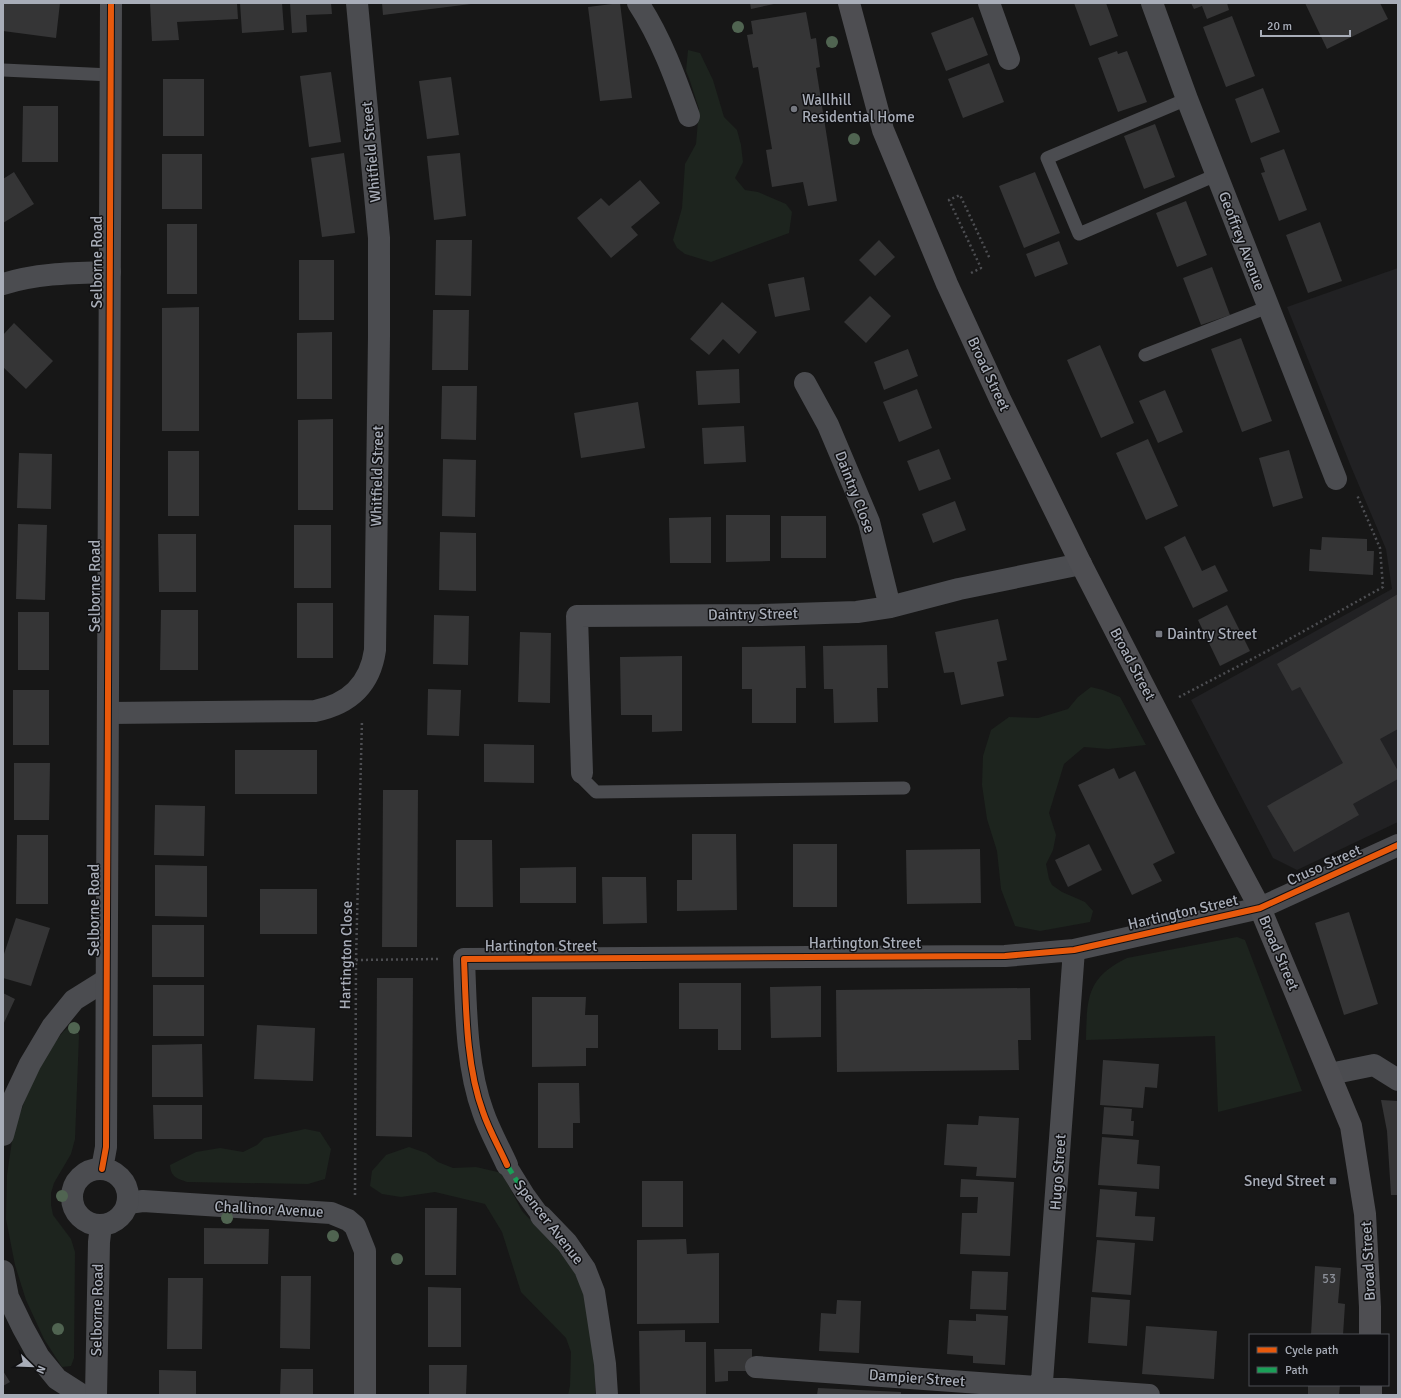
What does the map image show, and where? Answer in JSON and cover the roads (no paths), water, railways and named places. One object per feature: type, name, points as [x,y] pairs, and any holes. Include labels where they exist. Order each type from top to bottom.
[{"type":"highway","name":"Broad Street","points":[[849,3],[883,130],[947,284],[1000,399],[1080,564],[1260,908],[1352,1126],[1365,1214],[1370,1334]]},
{"type":"street","name":"Selborne Road","points":[[102,1169],[106,1148],[111,3]]},
{"type":"street","name":"Whitfield Street","points":[[108,713],[315,711],[329,708],[349,698],[362,684],[374,659],[379,238],[357,3]]},
{"type":"street","points":[[638,3],[650,21],[671,67],[689,116]]},
{"type":"street","points":[[989,3],[1010,59]]},
{"type":"street","name":"Geoffrey Avenue","points":[[1152,3],[1216,175],[1336,479]]},
{"type":"street","points":[[3,284],[21,278],[53,274],[110,272]]},
{"type":"street","name":"Daintry Close","points":[[805,383],[828,424],[869,522],[890,607]]},
{"type":"street","name":"Daintry Street","points":[[582,773],[577,616],[760,615],[857,612],[890,607],[959,590],[1080,564]]},
{"type":"street","name":"Cruso Street","points":[[1260,908],[1398,845]]},
{"type":"street","name":"Hartington Street","points":[[464,959],[1005,956],[1074,950],[1260,908]]},
{"type":"street","name":"Hugo Street","points":[[1041,1391],[1074,950]]},
{"type":"street","name":"Spencer Avenue","points":[[464,959],[466,1012],[474,1080],[482,1112],[507,1165],[525,1194],[541,1216],[567,1243],[586,1269],[594,1292],[603,1350],[607,1395]]},
{"type":"street","points":[[3,1135],[12,1102],[30,1064],[52,1027],[74,1000],[106,980]]},
{"type":"street","points":[[1330,1074],[1374,1065],[1398,1080]]},
{"type":"street","points":[[102,1169],[115,1174],[124,1181],[128,1194],[128,1203],[124,1213],[117,1220],[108,1224],[90,1224],[77,1213],[73,1205],[72,1195],[78,1181],[85,1174],[102,1169]]},
{"type":"street","name":"Challinor Avenue","points":[[128,1203],[143,1202],[325,1212],[332,1213],[348,1220],[355,1226],[365,1251],[365,1395]]},
{"type":"street","name":"Selborne Road","points":[[96,1395],[99,1242],[101,1225]]},
{"type":"street","points":[[3,1271],[8,1297],[39,1357],[57,1379],[82,1395]]},
{"type":"street","name":"Dampier Street","points":[[756,1367],[1041,1391],[1149,1395]]},
{"type":"lane","points":[[3,70],[111,75]]},
{"type":"lane","points":[[1187,99],[1047,158],[1079,234],[1216,175]]},
{"type":"lane","points":[[1145,355],[1268,307]]},
{"type":"lane","points":[[582,773],[583,779],[596,792],[904,788]]},
{"type":"place","name":"Wallhill Residential Home","points":[[794,109]]},
{"type":"place","name":"Daintry Street","points":[[1159,634]]},
{"type":"place","name":"Sneyd Street","points":[[1333,1181]]}]
